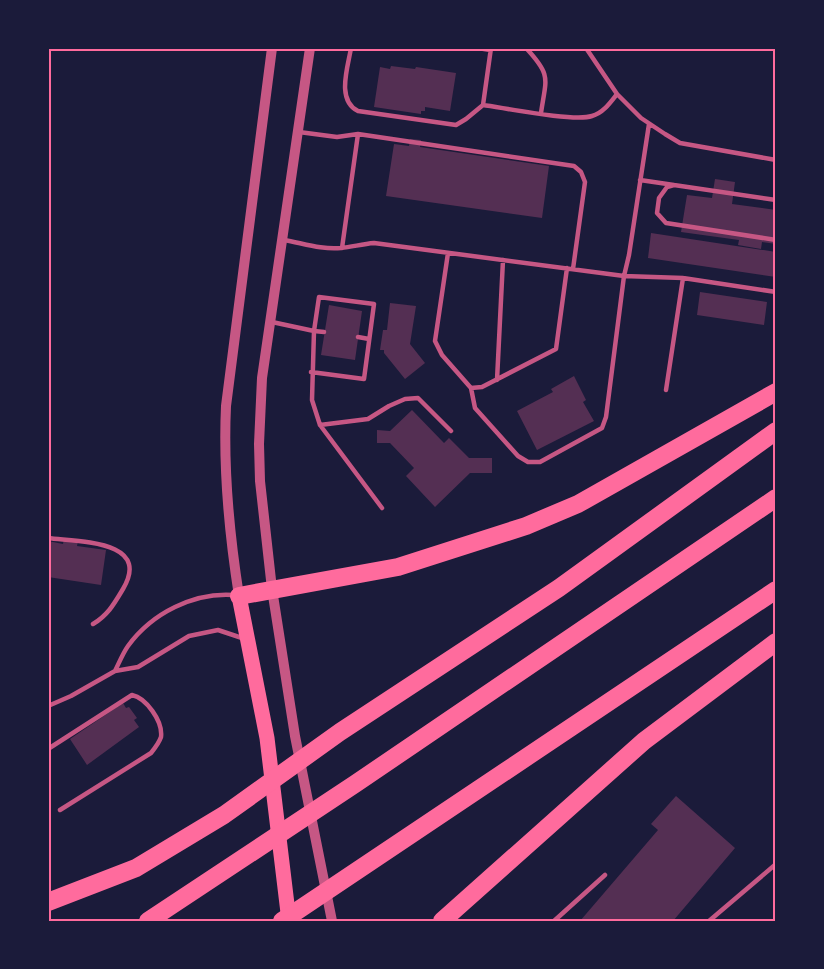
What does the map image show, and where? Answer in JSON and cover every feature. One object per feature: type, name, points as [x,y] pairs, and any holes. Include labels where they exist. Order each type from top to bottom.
[{"type":"highway","points":[[238,596],[398,567],[526,526],[578,504],[776,392]]},
{"type":"highway","points":[[48,902],[136,868],[224,815],[340,732],[559,588],[776,431]]},
{"type":"highway","points":[[148,921],[355,784],[776,498]]},
{"type":"highway","points":[[282,921],[776,590]]},
{"type":"highway","points":[[442,921],[644,741],[776,642]]},
{"type":"main road","points":[[238,596],[267,738],[289,921]]},
{"type":"street","points":[[238,596],[227,504],[224,446],[226,406],[272,48]]},
{"type":"street","points":[[310,48],[269,322],[262,378],[259,444],[260,481],[272,590],[295,736],[332,921]]},
{"type":"lane","points":[[351,48],[345,93],[349,105],[358,111],[456,125],[483,105],[491,49],[478,48]]},
{"type":"lane","points":[[526,48],[541,64],[545,72],[541,113]]},
{"type":"lane","points":[[586,48],[617,94],[649,124],[680,143],[776,160]]},
{"type":"lane","points":[[483,105],[588,117],[599,113],[617,94]]},
{"type":"lane","points":[[448,253],[435,341],[442,355],[471,388],[475,408],[518,456],[528,462],[540,462],[598,432],[604,423],[607,408],[624,276],[649,124]]},
{"type":"lane","points":[[296,131],[337,137],[358,134],[574,166],[584,177],[585,188],[556,349],[482,387],[471,388]]},
{"type":"lane","points":[[342,248],[358,134]]},
{"type":"lane","points":[[640,180],[776,200]]},
{"type":"lane","points":[[675,185],[667,187],[659,198],[657,213],[666,223],[776,240]]},
{"type":"lane","points":[[281,239],[327,248],[374,243],[624,276],[683,278],[776,292]]},
{"type":"lane","points":[[497,380],[503,260]]},
{"type":"lane","points":[[666,390],[683,278]]},
{"type":"lane","points":[[311,372],[364,379],[374,304],[319,297],[311,372],[312,400],[320,425],[382,508]]},
{"type":"lane","points":[[269,322],[324,332]]},
{"type":"lane","points":[[358,338],[369,339]]},
{"type":"lane","points":[[320,425],[368,420],[389,406],[405,399],[418,398],[451,431]]},
{"type":"lane","points":[[48,538],[112,548],[127,557],[130,570],[127,583],[108,614],[93,624]]},
{"type":"lane","points":[[115,671],[129,646],[157,619],[177,606],[194,598],[208,595],[238,596]]},
{"type":"lane","points":[[48,706],[115,671],[138,667],[189,636],[218,630],[248,641]]},
{"type":"lane","points":[[48,749],[132,695],[145,701],[160,727],[160,737],[151,753],[60,810]]},
{"type":"lane","points":[[709,921],[776,864]]},
{"type":"lane","points":[[554,921],[605,875]]},
{"type":"building","points":[[391,66],[456,73],[450,111],[425,107],[425,111],[421,111],[421,114],[374,107],[380,67],[390,69]]},
{"type":"building","points":[[410,139],[421,140],[420,147],[549,166],[542,218],[386,196],[394,144],[409,146]]},
{"type":"building","points":[[715,179],[735,182],[732,204],[776,210],[776,244],[762,242],[761,249],[738,245],[739,240],[681,232],[687,195],[712,198]]},
{"type":"building","points":[[651,233],[776,252],[776,277],[648,258]]},
{"type":"building","points":[[700,292],[767,302],[764,325],[697,315]]},
{"type":"building","points":[[390,303],[416,306],[410,344],[425,363],[405,379],[384,350],[380,350],[383,330],[387,330]]},
{"type":"building","points":[[329,305],[362,311],[355,360],[321,355]]},
{"type":"building","points":[[574,376],[586,400],[583,402],[594,421],[537,450],[517,411],[553,392],[551,389]]},
{"type":"building","points":[[412,410],[444,443],[449,438],[469,458],[492,458],[492,473],[470,473],[435,507],[406,476],[414,468],[390,443],[377,443],[377,430],[390,431]]},
{"type":"building","points":[[64,539],[78,541],[77,546],[106,550],[101,585],[48,577],[48,541],[63,544]]},
{"type":"building","points":[[123,703],[137,718],[134,720],[139,727],[87,765],[70,739]]},
{"type":"building","points":[[676,796],[735,848],[673,921],[580,921],[658,830],[651,824]]}]
